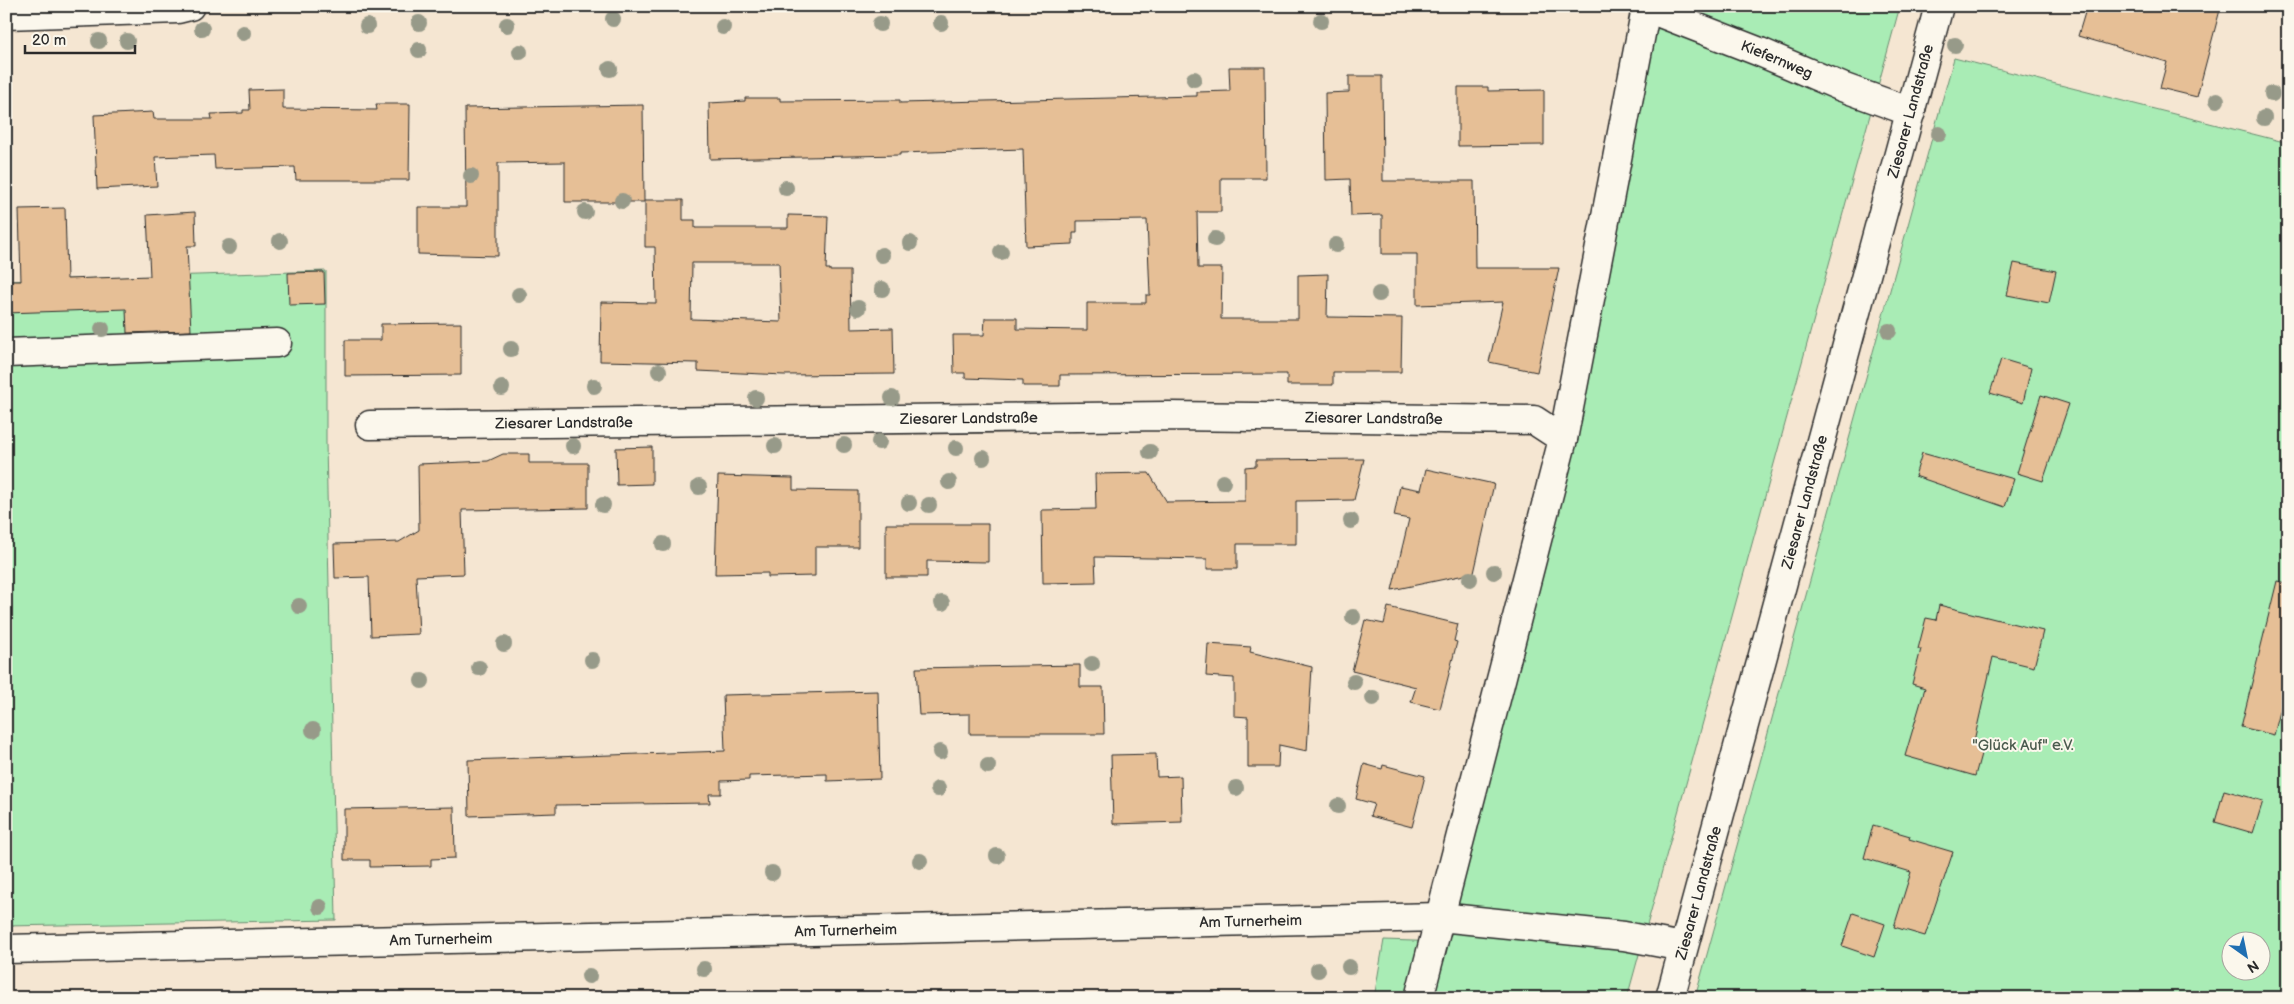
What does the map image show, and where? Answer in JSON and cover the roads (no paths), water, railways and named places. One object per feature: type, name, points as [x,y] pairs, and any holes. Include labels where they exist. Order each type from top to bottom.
[{"type":"street","points":[[6,15],[65,10],[178,10],[190,6]]},
{"type":"street","name":"Ziesarer Landstraße","points":[[1670,998],[1939,6]]},
{"type":"street","points":[[1419,998],[1563,439],[1644,7]]},
{"type":"street","name":"Kiefernweg","points":[[1644,7],[1842,87],[1911,112]]},
{"type":"street","points":[[6,353],[277,343]]},
{"type":"street","name":"Ziesarer Landstraße","points":[[370,425],[1168,416],[1534,420],[1563,439]]},
{"type":"street","name":"Am Turnerheim","points":[[6,949],[1440,917],[1624,936],[1683,947]]},
{"type":"park label","name":"\"Glück Auf\" e.V.","points":[[2023,745]]}]
